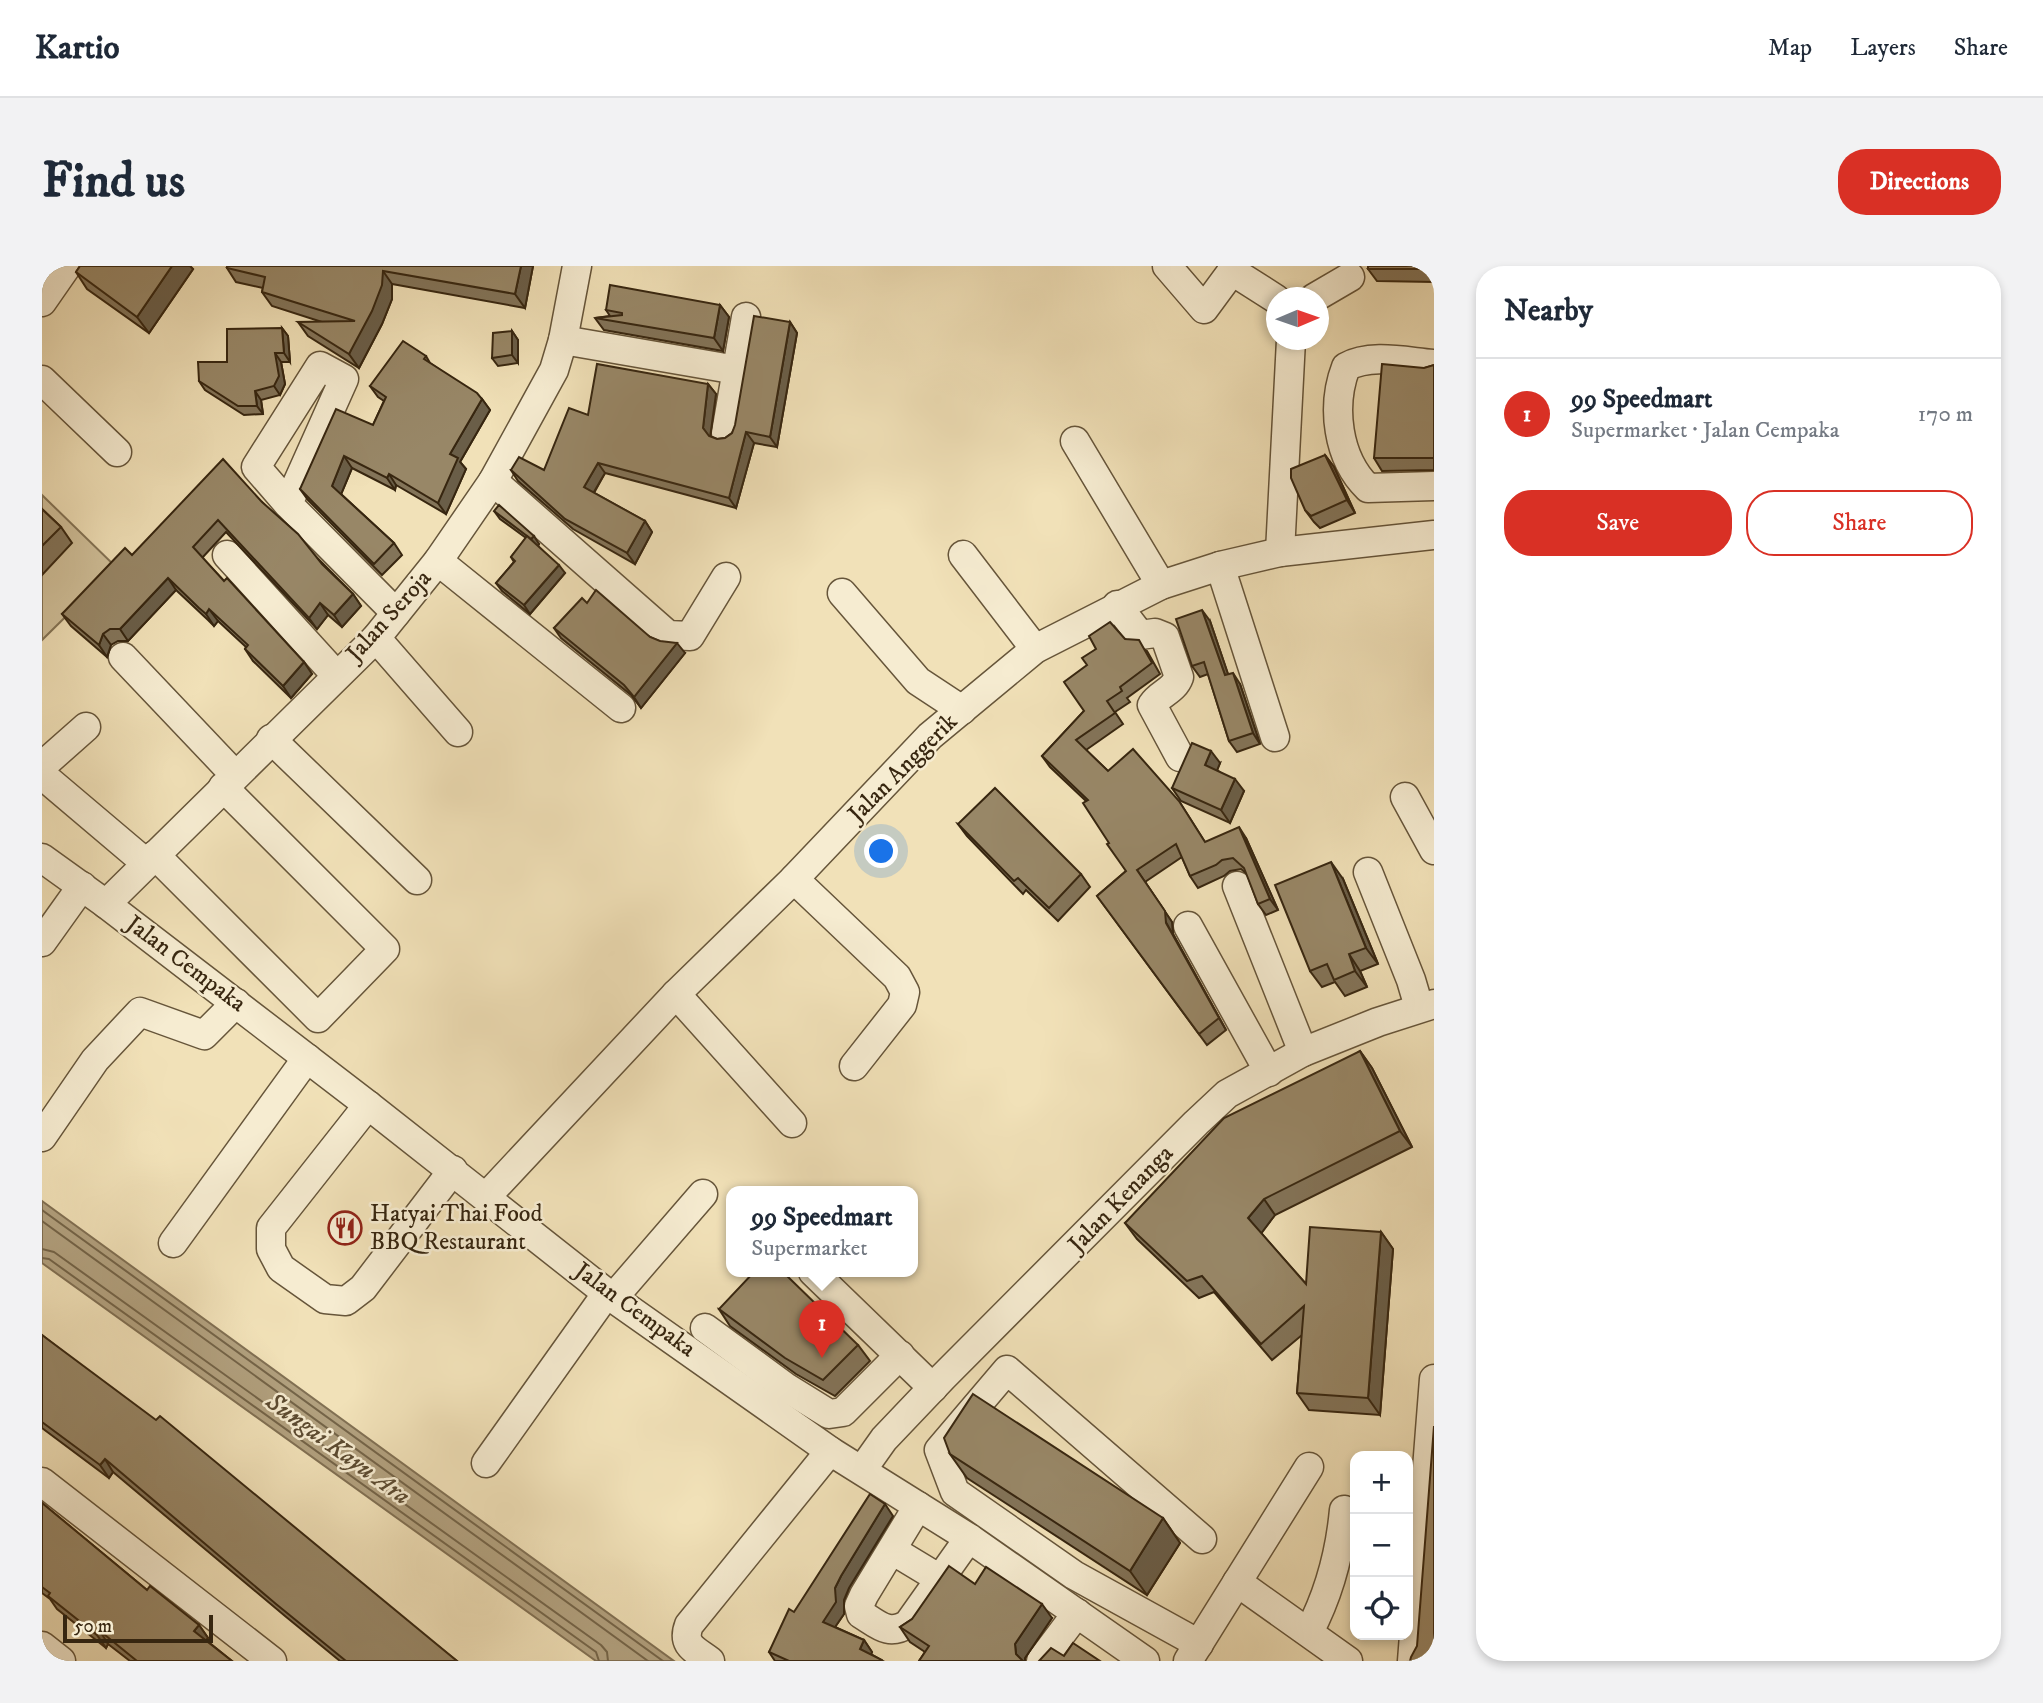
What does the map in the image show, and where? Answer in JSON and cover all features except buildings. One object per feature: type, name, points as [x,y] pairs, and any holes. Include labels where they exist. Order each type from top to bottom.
[{"type":"street","points":[[42,302],[66,266]]},
{"type":"street","name":"Jalan Seroja","points":[[106,904],[376,638],[438,561],[493,481],[554,370],[563,340],[577,266]]},
{"type":"street","points":[[1167,266],[1204,309],[1232,269],[1266,292]]},
{"type":"street","points":[[1329,289],[1350,277]]},
{"type":"street","points":[[726,433],[746,317]]},
{"type":"street","points":[[563,340],[737,370]]},
{"type":"street","points":[[1280,552],[1290,350]]},
{"type":"street","points":[[1434,364],[1374,360],[1356,361],[1346,366],[1341,380],[1339,438],[1356,477],[1368,488],[1434,486]]},
{"type":"street","points":[[42,380],[117,452]]},
{"type":"street","points":[[1075,441],[1161,585]]},
{"type":"street","points":[[493,481],[668,635],[690,636],[726,577]]},
{"type":"street","points":[[288,504],[396,613]]},
{"type":"street","name":"Jalan Anggerik","points":[[486,1197],[676,994],[794,879],[930,736],[1035,649],[1161,585],[1220,566],[1280,552],[1434,535]]},
{"type":"street","points":[[227,555],[336,675]]},
{"type":"street","points":[[963,555],[1035,649]]},
{"type":"street","points":[[438,561],[621,708]]},
{"type":"street","points":[[1220,566],[1275,737]]},
{"type":"street","points":[[842,593],[918,681],[962,710]]},
{"type":"street","points":[[1117,605],[1140,635],[1155,633],[1165,637],[1180,677],[1176,685],[1157,697],[1152,705],[1180,757]]},
{"type":"street","points":[[376,638],[458,732]]},
{"type":"street","points":[[42,775],[151,859],[318,1018],[385,949],[229,781],[123,657]]},
{"type":"street","points":[[42,766],[86,727]]},
{"type":"street","points":[[271,740],[417,880]]},
{"type":"street","points":[[1405,797],[1434,850]]},
{"type":"street","name":"Jalan Cempaka","points":[[43,859],[369,1105],[610,1296],[705,1329],[830,1451],[969,1538],[1145,1661]]},
{"type":"street","points":[[1368,872],[1411,980],[1427,1006]]},
{"type":"street","points":[[794,879],[897,977],[905,992],[902,1005],[854,1066]]},
{"type":"street","points":[[42,942],[82,886]]},
{"type":"street","points":[[1237,886],[1303,1052]]},
{"type":"street","points":[[1188,926],[1269,1072]]},
{"type":"street","points":[[676,994],[792,1123]]},
{"type":"street","points":[[42,1137],[95,1060],[140,1012],[204,1035],[236,1003]]},
{"type":"street","name":"Jalan Kenanga","points":[[862,1470],[884,1439],[938,1382],[1227,1094],[1303,1052],[1427,1006]]},
{"type":"street","points":[[173,1243],[307,1058]]},
{"type":"street","points":[[369,1105],[271,1228],[271,1250],[281,1268],[325,1299],[346,1301],[363,1288],[453,1170]]},
{"type":"street","points":[[486,1463],[610,1296],[703,1194]]},
{"type":"street","points":[[818,1277],[900,1355],[975,1406]]},
{"type":"street","points":[[705,1329],[787,1388],[829,1414],[843,1412],[900,1355]]},
{"type":"street","points":[[1202,1539],[1007,1370],[939,1450],[955,1492],[1194,1652],[1309,1467]]},
{"type":"street","points":[[1412,1661],[1434,1379]]},
{"type":"street","points":[[710,1661],[688,1643],[685,1635],[689,1625],[830,1451]]},
{"type":"street","points":[[42,1482],[272,1661]]},
{"type":"street","points":[[918,1506],[864,1595],[859,1606],[861,1614],[889,1631],[908,1624],[969,1538]]},
{"type":"street","points":[[1308,1632],[1320,1611],[1332,1574],[1342,1534],[1344,1510]]},
{"type":"street","points":[[892,1550],[940,1579]]},
{"type":"street","points":[[1237,1582],[1348,1661]]},
{"type":"street","points":[[1041,1661],[1077,1613]]},
{"type":"street","points":[[42,1646],[61,1661]]},
{"type":"shaded area","points":[[42,495],[116,567],[42,640]]},
{"type":"water","name":"Sungai Kayu Ara","points":[[42,1201],[674,1661],[596,1661],[42,1263]]},
{"type":"place","name":"Hatyai Thai Food BBQ Restaurant","points":[[345,1228]]},
{"type":"place","name":"99 Speedmart","points":[[822,1358]]}]
